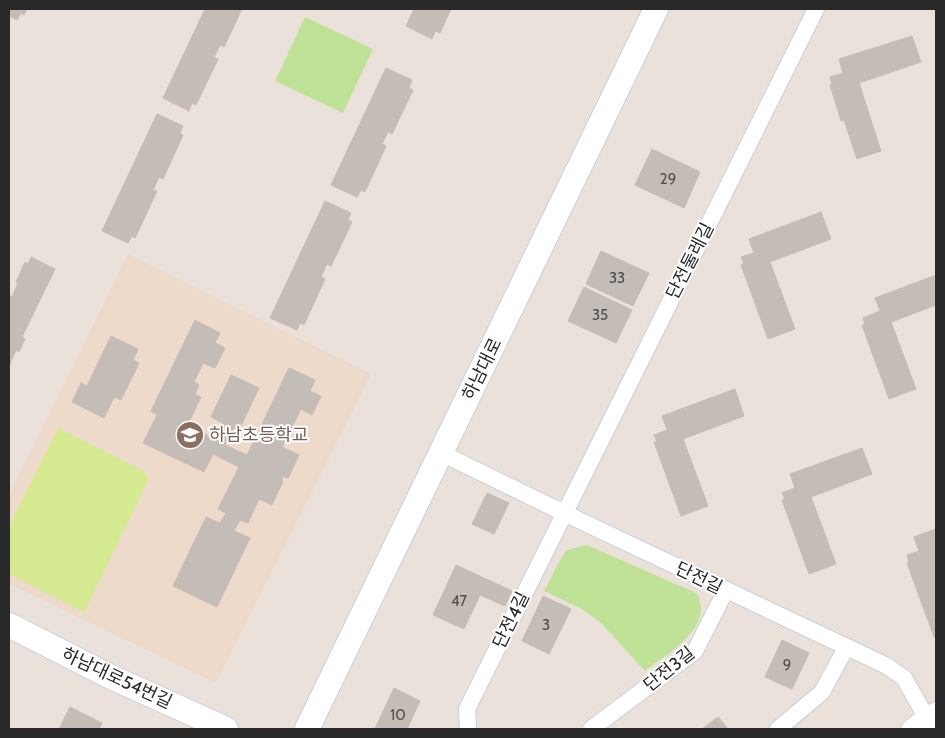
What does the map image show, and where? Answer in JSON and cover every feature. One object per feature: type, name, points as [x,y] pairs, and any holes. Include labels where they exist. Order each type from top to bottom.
[{"type":"main road","name":"하남대로","points":[[307,729],[656,9]]},
{"type":"main road","name":"하남대로54번길","points":[[9,625],[110,676],[226,729]]},
{"type":"street","name":"단전둘레길","points":[[564,513],[816,9]]},
{"type":"street","name":"단전길","points":[[441,453],[887,666],[904,678],[931,718]]},
{"type":"street","name":"단전4길","points":[[468,729],[467,709],[564,513]]},
{"type":"street","name":"단전3길","points":[[591,729],[695,651],[726,590]]},
{"type":"street","points":[[778,729],[822,692],[846,648]]},
{"type":"street","points":[[909,729],[931,718]]},
{"type":"shaded area","name":"하남초등학교","points":[[128,254],[371,374],[216,683],[9,584],[9,495]]},
{"type":"green space","points":[[305,17],[373,49],[343,113],[275,81]]},
{"type":"green space","points":[[58,428],[142,470],[148,477],[148,481],[84,612],[9,574],[9,526]]},
{"type":"green space","points":[[587,545],[696,593],[701,605],[700,617],[695,628],[676,648],[645,671],[600,622],[580,608],[544,591],[567,550]]},
{"type":"building","points":[[9,9],[27,9],[24,15],[21,13],[17,20],[9,16]]},
{"type":"building","points":[[205,9],[242,9],[224,47],[220,45],[214,57],[218,59],[196,105],[192,103],[189,111],[163,98]]},
{"type":"building","points":[[414,9],[451,9],[440,33],[435,31],[432,39],[406,26]]},
{"type":"building","points":[[912,36],[921,62],[859,83],[881,151],[857,159],[844,120],[841,121],[830,85],[832,84],[830,77],[843,73],[839,59]]},
{"type":"building","points":[[386,68],[412,80],[409,88],[413,90],[392,134],[388,132],[382,144],[386,146],[365,192],[361,190],[357,197],[331,185]]},
{"type":"building","points":[[157,114],[183,126],[180,133],[183,135],[163,179],[159,177],[153,190],[157,191],[135,238],[132,236],[128,243],[102,231]]},
{"type":"building","points":[[652,149],[700,172],[684,208],[635,185]]},
{"type":"building","points":[[325,201],[351,213],[348,220],[352,222],[331,266],[327,264],[321,277],[325,279],[304,325],[300,323],[297,330],[270,318]]},
{"type":"building","points":[[821,212],[831,239],[770,262],[795,329],[768,339],[741,265],[744,264],[741,257],[754,253],[749,239]]},
{"type":"building","points":[[601,251],[649,273],[633,306],[586,284]]},
{"type":"building","points":[[31,257],[55,269],[22,337],[25,339],[19,352],[16,350],[9,366],[9,296],[12,297],[25,262],[28,264]]},
{"type":"building","points":[[936,275],[936,305],[891,322],[916,389],[889,399],[862,325],[865,324],[863,318],[880,311],[875,298]]},
{"type":"building","points":[[584,287],[632,310],[616,343],[568,321]]},
{"type":"building","points":[[195,320],[220,333],[215,343],[225,348],[215,368],[203,363],[194,382],[199,385],[195,394],[201,397],[187,426],[215,439],[223,423],[211,417],[231,375],[259,388],[239,430],[234,428],[225,445],[247,455],[289,368],[315,380],[310,391],[321,396],[312,415],[301,409],[282,447],[299,455],[288,478],[283,476],[283,481],[272,505],[259,499],[248,523],[240,520],[234,531],[250,538],[217,607],[173,586],[206,517],[220,523],[226,513],[218,509],[239,467],[213,454],[204,472],[143,443],[157,415],[151,411]]},
{"type":"building","points":[[111,336],[138,349],[133,360],[139,363],[121,400],[114,397],[104,418],[72,402],[81,383],[87,386]]},
{"type":"building","points":[[735,389],[744,416],[683,439],[708,506],[681,516],[654,442],[657,441],[654,435],[667,430],[662,416]]},
{"type":"building","points":[[862,448],[872,474],[811,497],[836,564],[809,574],[782,500],[785,499],[782,493],[795,488],[790,474]]},
{"type":"building","points":[[487,493],[509,503],[494,534],[472,524]]},
{"type":"building","points":[[936,529],[936,636],[934,637],[907,563],[909,562],[907,555],[919,551],[914,537]]},
{"type":"building","points":[[456,565],[512,591],[505,606],[480,595],[464,629],[433,615]]},
{"type":"building","points":[[543,596],[571,609],[549,654],[522,641]]},
{"type":"building","points":[[782,640],[809,653],[792,689],[765,677]]},
{"type":"building","points":[[394,688],[420,701],[407,729],[375,729]]},
{"type":"building","points":[[70,707],[102,723],[99,729],[59,729]]},
{"type":"building","points":[[718,717],[728,729],[702,729]]},
{"type":"place","name":"하남초등학교","points":[[190,435]]}]
